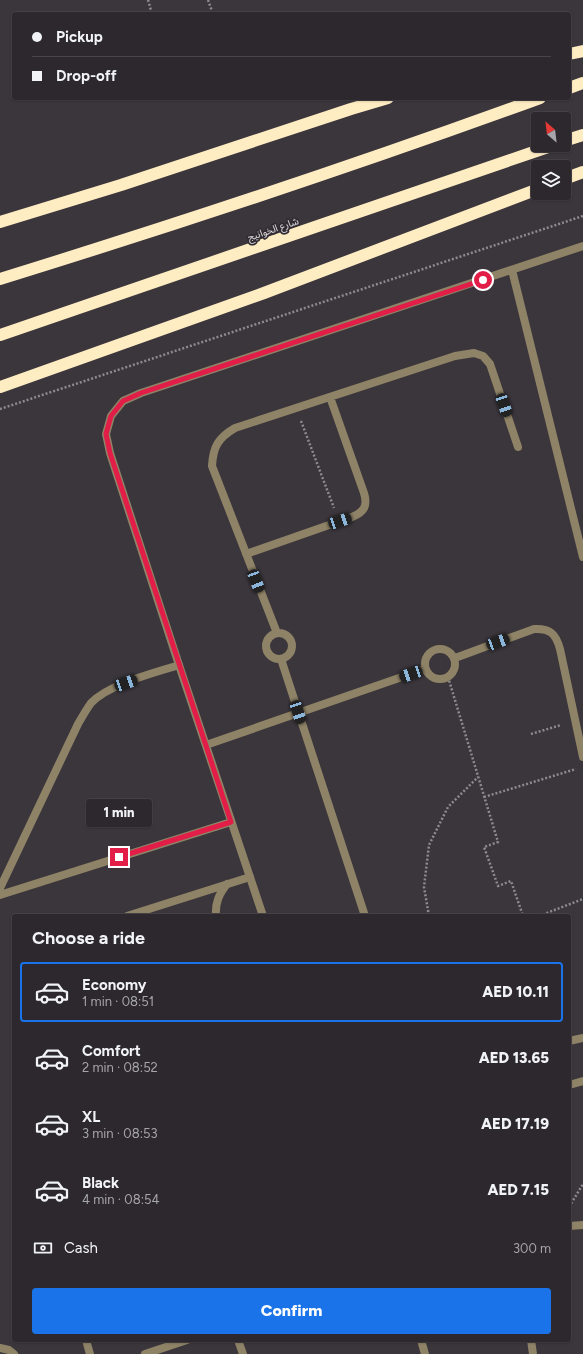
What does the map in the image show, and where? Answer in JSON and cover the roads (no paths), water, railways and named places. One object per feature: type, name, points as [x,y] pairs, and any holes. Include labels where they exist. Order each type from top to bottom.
[{"type":"highway","points":[[571,54],[583,51]]},
{"type":"highway","points":[[571,87],[583,82]]},
{"type":"highway","points":[[0,222],[121,185],[382,100]]},
{"type":"highway","points":[[0,279],[92,251],[306,180],[534,100]]},
{"type":"highway","points":[[571,139],[583,135]]},
{"type":"highway","name":"شارع الخوانيج","points":[[0,335],[534,152]]},
{"type":"highway","points":[[571,176],[583,172]]},
{"type":"highway","points":[[0,387],[264,293],[531,192]]},
{"type":"street","points":[[262,914],[110,453],[106,434],[111,416],[123,401],[141,393],[583,246]]},
{"type":"street","points":[[512,270],[583,557]]},
{"type":"street","points":[[276,633],[212,466],[213,454],[217,443],[224,434],[235,428],[455,356],[474,353],[483,356],[490,364],[518,447]]},
{"type":"street","points":[[246,554],[359,514],[364,508],[367,501],[330,398]]},
{"type":"street","points":[[455,658],[534,629],[543,628],[552,632],[557,640],[583,757]]},
{"type":"street","points":[[276,633],[282,633],[287,636],[291,641],[292,646],[290,652],[281,658],[275,658],[267,651],[266,645],[268,640],[276,633]]},
{"type":"street","points":[[438,648],[451,652],[455,658],[456,665],[453,672],[448,677],[442,679],[435,678],[429,675],[425,669],[424,662],[426,656],[431,651],[438,648]]},
{"type":"street","points":[[281,658],[364,914]]},
{"type":"street","points":[[0,888],[78,724],[88,708],[102,694],[113,688],[179,665]]},
{"type":"street","points":[[206,745],[425,669]]},
{"type":"street","points":[[0,894],[231,822]]},
{"type":"street","points":[[133,914],[250,877]]},
{"type":"street","points":[[216,914],[216,903],[220,893],[227,884]]},
{"type":"street","points":[[571,1041],[583,1038]]},
{"type":"street","points":[[571,1084],[583,1081]]},
{"type":"street","points":[[571,1226],[583,1224]]},
{"type":"street","points":[[87,1342],[90,1354]]},
{"type":"street","points":[[145,1354],[181,1342]]},
{"type":"street","points":[[239,1342],[243,1354]]},
{"type":"street","points":[[422,1342],[425,1354]]},
{"type":"street","points":[[531,1342],[533,1354]]},
{"type":"street","points":[[0,1348],[9,1350],[14,1354]]}]
